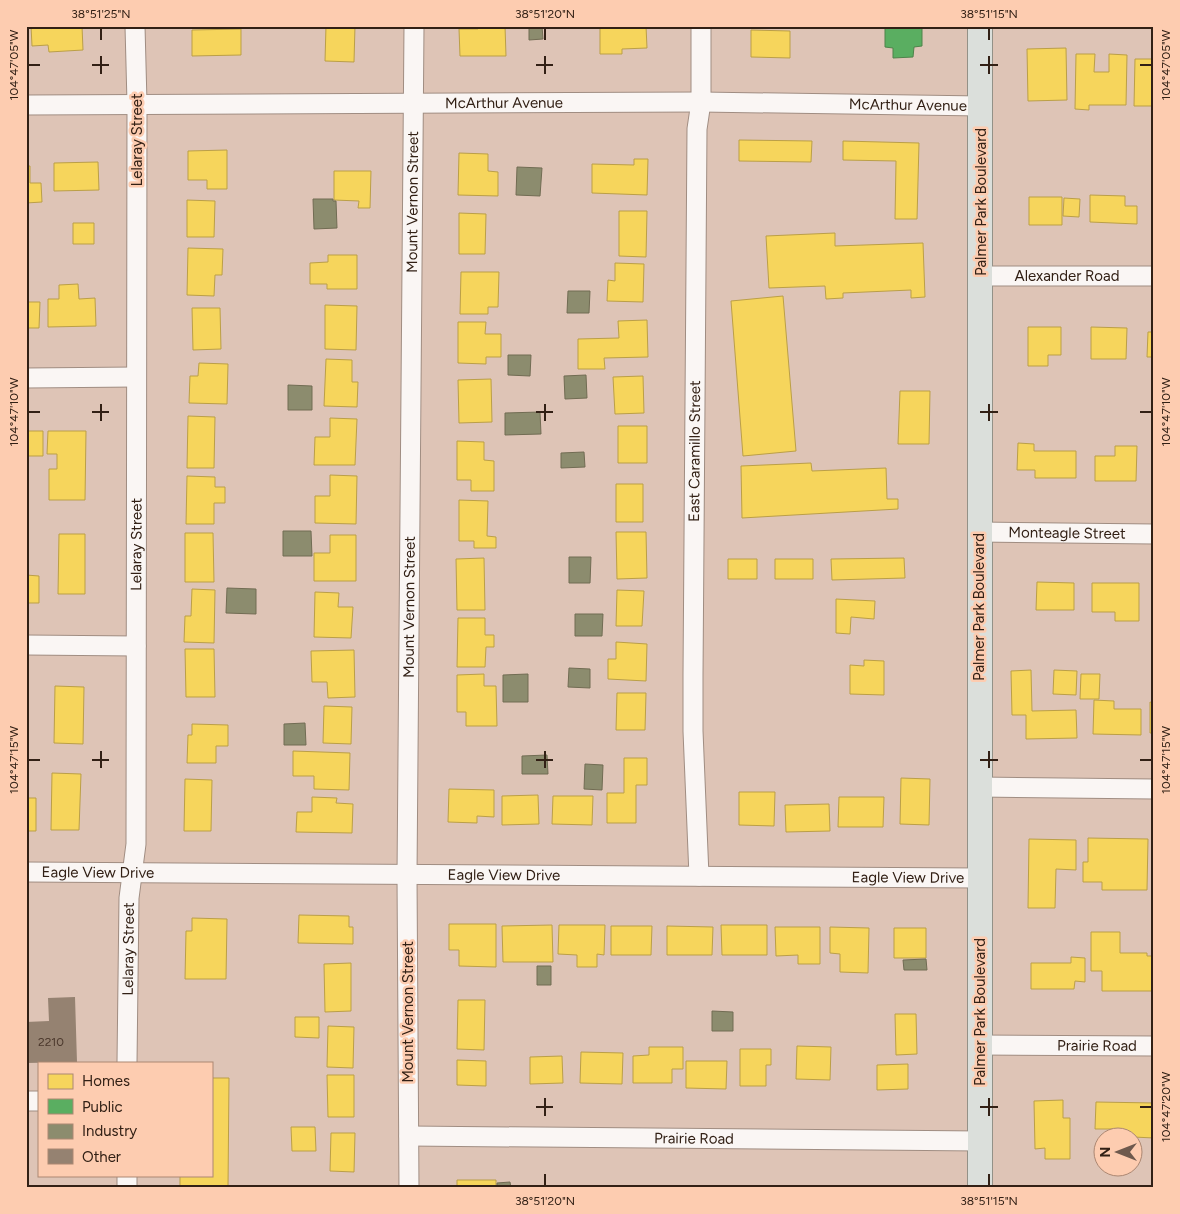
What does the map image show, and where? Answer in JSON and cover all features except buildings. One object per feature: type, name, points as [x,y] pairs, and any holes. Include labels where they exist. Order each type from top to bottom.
[{"type":"main road","name":"Palmer Park Boulevard","points":[[980,26],[980,1188]]},
{"type":"street","name":"Lelaray Street","points":[[127,1062],[128,898],[136,844],[136,26]]},
{"type":"street","name":"Mount Vernon Street","points":[[409,1188],[407,876],[414,26]]},
{"type":"street","name":"East Caramillo Street","points":[[699,876],[693,740],[693,666],[697,129],[701,102],[701,26]]},
{"type":"street","name":"McArthur Avenue","points":[[26,105],[137,103],[701,102],[981,106]]},
{"type":"street","name":"Alexander Road","points":[[981,276],[1154,276]]},
{"type":"street","points":[[26,378],[136,377]]},
{"type":"street","name":"Monteagle Street","points":[[979,532],[1154,534]]},
{"type":"street","points":[[26,646],[136,646]]},
{"type":"street","points":[[979,788],[1154,789]]},
{"type":"street","name":"Eagle View Drive","points":[[26,872],[407,876],[980,878]]},
{"type":"street","name":"Prairie Road","points":[[979,1045],[1154,1046]]},
{"type":"street","name":"Prairie Road","points":[[409,1136],[980,1141]]}]
